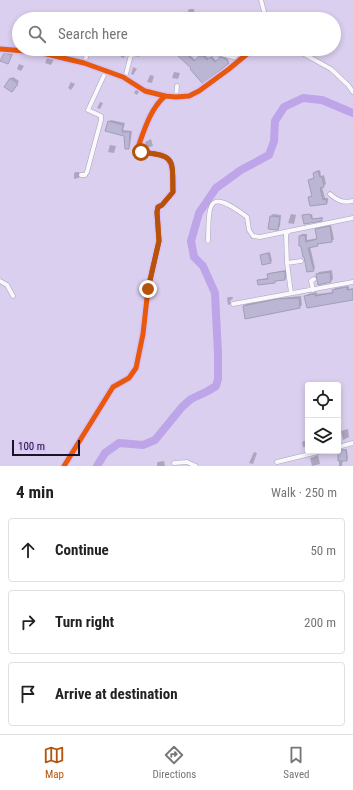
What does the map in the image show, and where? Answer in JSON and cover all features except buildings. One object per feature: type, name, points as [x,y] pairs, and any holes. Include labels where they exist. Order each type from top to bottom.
[{"type":"street","points":[[261,0],[264,12]]},
{"type":"street","points":[[0,48],[12,49]]},
{"type":"street","points":[[55,56],[84,63],[123,77],[145,90],[165,96],[176,97],[189,96],[199,91],[245,56]]},
{"type":"street","points":[[84,63],[86,56]]},
{"type":"street","points":[[123,77],[126,74],[130,56]]},
{"type":"street","points":[[229,56],[241,59]]},
{"type":"street","points":[[308,56],[331,68],[353,92]]},
{"type":"street","points":[[81,175],[85,175],[87,172],[102,116],[88,110],[106,71]]},
{"type":"street","points":[[176,97],[177,86]]},
{"type":"street","points":[[64,466],[113,387],[129,378],[136,368],[143,334],[148,289],[159,241],[158,207],[162,205],[173,192],[172,163],[169,159],[160,154],[141,152],[137,150],[145,127],[158,102],[165,96]]},
{"type":"street","points":[[330,194],[336,199],[345,203],[353,201]]},
{"type":"street","points":[[208,241],[209,213],[211,206],[217,200],[223,202],[246,217],[249,230],[253,236],[260,237],[353,218]]},
{"type":"street","points":[[289,231],[286,234],[287,263],[291,293]]},
{"type":"street","points":[[287,263],[301,261]]},
{"type":"street","points":[[313,290],[311,280],[314,279]]},
{"type":"street","points":[[0,281],[7,285],[13,296]]},
{"type":"street","points":[[233,304],[353,282]]},
{"type":"street","points":[[341,446],[353,443]]},
{"type":"street","points":[[277,462],[310,454]]},
{"type":"street","points":[[174,463],[186,462],[196,466]]},
{"type":"waterway","points":[[97,466],[105,453],[119,443],[143,445],[155,440],[182,407],[191,399],[216,386],[218,379],[218,354],[215,293],[203,266],[194,257],[191,241],[199,213],[216,188],[241,170],[269,155],[274,141],[275,121],[284,107],[303,98],[322,100],[353,113]]},
{"type":"cycle path","points":[[0,49],[12,50]]},
{"type":"cycle path","points":[[55,56],[84,63],[123,77],[145,91],[176,97],[189,96],[199,91],[245,56]]},
{"type":"cycle path","points":[[64,466],[113,387],[129,378],[136,368],[143,334],[148,289],[159,241],[158,207],[162,205],[173,192],[172,167],[167,158],[137,150],[151,114],[165,96]]},
{"type":"route","points":[[141,152],[160,154],[169,159],[172,163],[173,192],[162,205],[158,207],[159,241],[148,289]]}]
